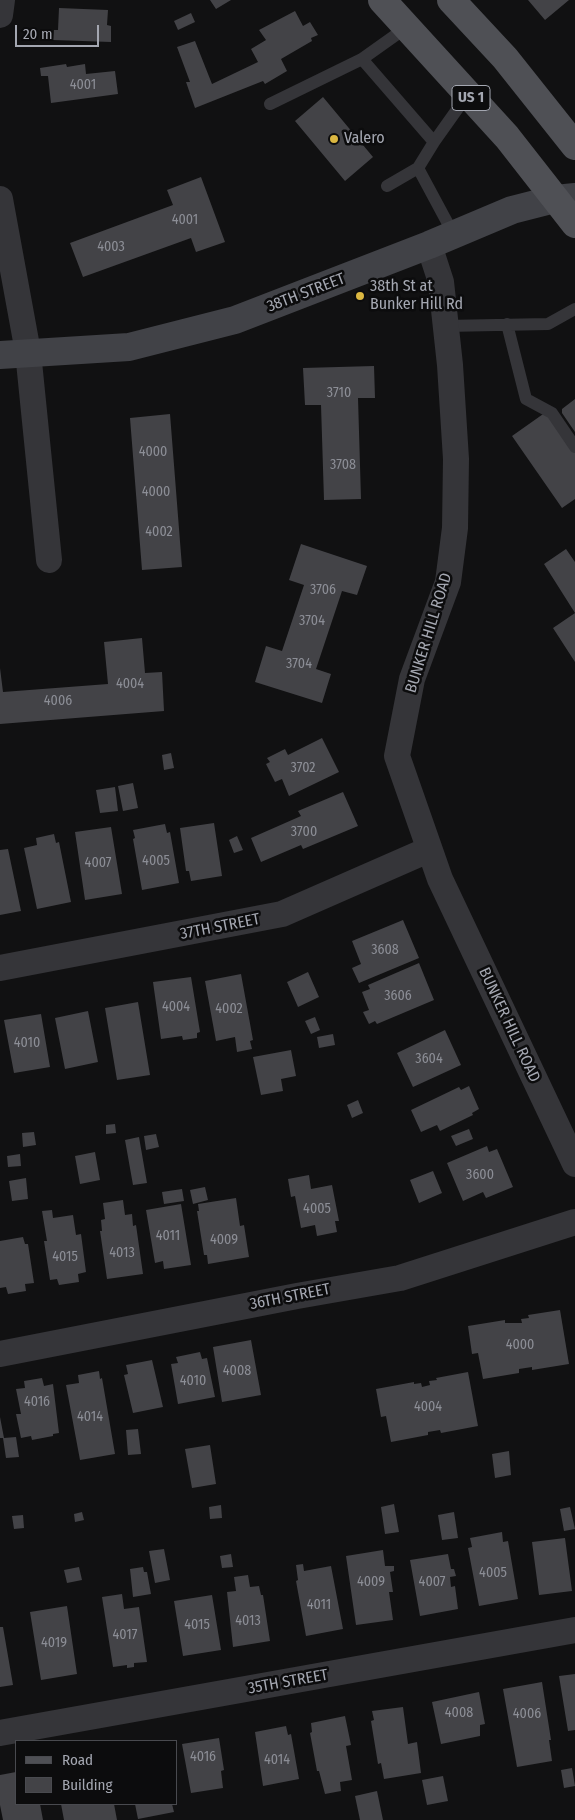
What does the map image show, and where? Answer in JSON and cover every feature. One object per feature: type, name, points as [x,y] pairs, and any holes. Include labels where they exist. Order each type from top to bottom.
[{"type":"main road","name":"US 1","points":[[382,0],[522,155],[565,198],[575,224]]},
{"type":"main road","points":[[451,0],[505,58],[575,146]]},
{"type":"main road","name":"38TH STREET","points":[[0,355],[129,347],[235,320],[429,246],[512,210],[565,198]]},
{"type":"street","points":[[0,15],[2,0]]},
{"type":"street","points":[[0,199],[28,352],[49,560]]},
{"type":"street","name":"BUNKER HILL ROAD","points":[[429,246],[441,282],[456,459],[455,528],[448,582],[412,679],[397,756],[428,850],[448,898],[575,1164]]},
{"type":"street","name":"37TH STREET","points":[[0,968],[282,914],[428,850]]},
{"type":"street","name":"36TH STREET","points":[[0,1354],[297,1296],[400,1278],[575,1222]]},
{"type":"street","name":"35TH STREET","points":[[0,1733],[575,1630]]},
{"type":"lane","points":[[270,104],[362,59],[408,28]]},
{"type":"lane","points":[[362,59],[434,142]]},
{"type":"lane","points":[[387,186],[418,168],[468,94]]},
{"type":"lane","points":[[418,168],[454,235]]},
{"type":"lane","points":[[445,326],[548,324],[575,309]]},
{"type":"lane","points":[[507,324],[526,399],[552,413],[575,446]]},
{"type":"building","points":[[210,0],[231,0],[216,9]]},
{"type":"building","points":[[528,0],[569,0],[545,20]]},
{"type":"building","points":[[59,8],[108,10],[107,25],[111,26],[111,42],[53,40],[54,30],[58,30]]},
{"type":"building","points":[[295,11],[303,26],[310,22],[318,35],[311,38],[312,41],[281,59],[287,71],[265,84],[263,81],[195,108],[186,82],[190,82],[177,47],[195,41],[212,84],[258,62],[251,49],[266,40],[259,30]]},
{"type":"building","points":[[191,13],[195,22],[178,30],[174,21]]},
{"type":"building","points":[[66,64],[67,67],[85,64],[86,74],[115,71],[118,94],[51,103],[48,76],[41,76],[40,68]]},
{"type":"building","name":"Valero","points":[[323,97],[373,157],[345,181],[295,121]]},
{"type":"building","points":[[201,177],[225,242],[196,252],[191,238],[83,277],[70,243],[173,205],[167,190]]},
{"type":"building","points":[[374,366],[375,398],[358,398],[361,499],[324,500],[321,405],[305,405],[303,368]]},
{"type":"building","points":[[575,399],[575,432],[562,413],[562,409]]},
{"type":"building","points":[[546,412],[575,453],[575,499],[562,508],[512,436]]},
{"type":"building","points":[[170,414],[182,567],[142,570],[130,418]]},
{"type":"building","points":[[301,544],[367,566],[357,595],[342,591],[316,669],[331,674],[322,703],[255,682],[266,646],[282,651],[304,585],[289,580]]},
{"type":"building","points":[[566,549],[575,562],[575,613],[544,564]]},
{"type":"building","points":[[575,613],[575,662],[553,628]]},
{"type":"building","points":[[142,638],[145,673],[162,672],[164,711],[0,724],[0,668],[3,692],[108,684],[104,642]]},
{"type":"building","points":[[322,738],[339,772],[289,796],[282,779],[275,782],[266,764],[270,762],[267,758],[285,749],[288,755]]},
{"type":"building","points":[[171,753],[174,768],[164,770],[162,755]]},
{"type":"building","points":[[133,783],[138,808],[123,811],[118,786]]},
{"type":"building","points":[[115,787],[118,811],[100,813],[96,790]]},
{"type":"building","points":[[343,792],[358,826],[303,849],[301,845],[261,862],[251,838],[301,816],[298,811]]},
{"type":"building","points":[[214,823],[222,876],[191,881],[189,871],[186,871],[180,828]]},
{"type":"building","points":[[165,824],[167,833],[170,832],[179,883],[142,890],[133,830]]},
{"type":"building","points":[[111,827],[122,894],[85,900],[75,832]]},
{"type":"building","points":[[54,834],[56,843],[59,842],[71,902],[37,909],[24,848],[37,845],[36,838]]},
{"type":"building","points":[[237,836],[243,850],[234,853],[229,840]]},
{"type":"building","points":[[8,849],[21,911],[0,915],[0,850]]},
{"type":"building","points":[[403,920],[419,958],[359,983],[352,968],[361,964],[352,941]]},
{"type":"building","points":[[419,963],[434,1000],[377,1024],[375,1021],[369,1024],[363,1012],[369,1010],[362,992],[370,989],[368,985]]},
{"type":"building","points":[[308,972],[319,997],[298,1007],[287,982]]},
{"type":"building","points":[[241,974],[253,1040],[250,1041],[252,1049],[237,1052],[235,1037],[216,1041],[205,981]]},
{"type":"building","points":[[191,977],[200,1032],[197,1033],[197,1038],[183,1040],[182,1036],[161,1039],[153,982]]},
{"type":"building","points":[[138,1002],[150,1075],[117,1080],[105,1008]]},
{"type":"building","points":[[88,1011],[98,1062],[65,1069],[55,1018]]},
{"type":"building","points":[[41,1014],[50,1067],[14,1073],[4,1020]]},
{"type":"building","points":[[315,1017],[320,1030],[311,1034],[305,1021]]},
{"type":"building","points":[[445,1030],[461,1065],[413,1087],[397,1053]]},
{"type":"building","points":[[333,1034],[335,1045],[319,1048],[317,1037]]},
{"type":"building","points":[[291,1050],[296,1076],[281,1079],[283,1091],[261,1095],[253,1057]]},
{"type":"building","points":[[469,1086],[479,1109],[472,1113],[473,1115],[440,1131],[437,1125],[421,1132],[411,1110],[459,1087],[461,1090]]},
{"type":"building","points":[[358,1100],[363,1113],[352,1118],[347,1105]]},
{"type":"building","points":[[115,1124],[116,1133],[106,1134],[106,1125]]},
{"type":"building","points":[[469,1129],[473,1139],[456,1146],[451,1136]]},
{"type":"building","points":[[34,1132],[36,1145],[23,1147],[22,1133]]},
{"type":"building","points":[[156,1134],[159,1147],[146,1150],[144,1136]]},
{"type":"building","points":[[139,1137],[147,1183],[133,1185],[125,1140]]},
{"type":"building","points":[[487,1146],[489,1152],[497,1149],[513,1187],[486,1198],[483,1192],[463,1201],[447,1163]]},
{"type":"building","points":[[95,1152],[100,1180],[80,1184],[75,1156]]},
{"type":"building","points":[[20,1154],[21,1166],[8,1167],[7,1156]]},
{"type":"building","points":[[433,1171],[442,1193],[419,1203],[410,1180]]},
{"type":"building","points":[[309,1175],[311,1189],[332,1185],[339,1221],[335,1221],[337,1232],[317,1236],[315,1225],[301,1228],[295,1196],[291,1197],[288,1179]]},
{"type":"building","points":[[26,1178],[28,1199],[12,1201],[9,1181]]},
{"type":"building","points":[[205,1187],[208,1200],[193,1204],[190,1190]]},
{"type":"building","points":[[182,1189],[184,1201],[164,1204],[162,1192]]},
{"type":"building","points":[[236,1198],[240,1226],[244,1225],[249,1257],[208,1264],[207,1255],[204,1255],[197,1211],[199,1211],[198,1204]]},
{"type":"building","points":[[123,1200],[125,1215],[132,1214],[133,1226],[136,1225],[143,1274],[107,1279],[100,1231],[102,1231],[101,1220],[105,1219],[103,1203]]},
{"type":"building","points":[[181,1204],[191,1265],[164,1269],[163,1261],[155,1263],[146,1210]]},
{"type":"building","points":[[52,1210],[53,1218],[73,1215],[76,1235],[81,1234],[86,1272],[78,1274],[79,1282],[59,1285],[57,1279],[50,1280],[44,1241],[47,1241],[42,1211]]},
{"type":"building","points":[[23,1237],[25,1244],[28,1244],[34,1283],[25,1284],[26,1291],[8,1294],[6,1287],[0,1288],[0,1241]]},
{"type":"building","points":[[560,1310],[569,1364],[532,1370],[532,1367],[519,1369],[519,1373],[483,1379],[478,1353],[472,1354],[468,1326],[505,1320],[505,1323],[522,1323],[521,1319],[529,1318],[528,1315]]},
{"type":"building","points":[[251,1340],[261,1395],[222,1402],[213,1347]]},
{"type":"building","points":[[200,1352],[202,1359],[207,1358],[215,1397],[178,1404],[171,1364],[178,1363],[176,1357]]},
{"type":"building","points":[[152,1360],[163,1407],[133,1413],[124,1375],[128,1374],[126,1365]]},
{"type":"building","points":[[99,1371],[100,1379],[102,1378],[115,1454],[80,1460],[66,1385],[79,1383],[78,1375]]},
{"type":"building","points":[[468,1372],[478,1426],[441,1433],[440,1430],[428,1432],[428,1435],[391,1442],[386,1416],[381,1417],[376,1389],[414,1382],[414,1384],[421,1383],[422,1387],[430,1385],[429,1381],[437,1380],[436,1378]]},
{"type":"building","points":[[42,1378],[44,1386],[53,1384],[59,1433],[32,1440],[31,1436],[21,1438],[16,1414],[21,1414],[16,1389],[25,1388],[24,1381]]},
{"type":"building","points":[[0,1417],[4,1438],[16,1437],[19,1457],[6,1458],[3,1438],[0,1438]]},
{"type":"building","points":[[138,1429],[141,1454],[128,1455],[126,1430]]},
{"type":"building","points":[[210,1445],[216,1484],[192,1488],[185,1449]]},
{"type":"building","points":[[509,1451],[511,1475],[495,1478],[492,1454]]},
{"type":"building","points":[[394,1504],[399,1532],[385,1534],[381,1507]]},
{"type":"building","points":[[221,1505],[222,1518],[210,1519],[209,1507]]},
{"type":"building","points":[[570,1507],[575,1529],[564,1531],[560,1509]]},
{"type":"building","points":[[82,1512],[84,1520],[75,1522],[74,1514]]},
{"type":"building","points":[[454,1512],[458,1538],[442,1540],[438,1515]]},
{"type":"building","points":[[23,1515],[24,1528],[14,1529],[12,1516]]},
{"type":"building","points":[[502,1532],[503,1542],[508,1541],[518,1599],[479,1606],[468,1548],[472,1547],[470,1538]]},
{"type":"building","points":[[565,1538],[572,1591],[539,1595],[532,1542]]},
{"type":"building","points":[[164,1549],[170,1580],[155,1583],[149,1551]]},
{"type":"building","points":[[383,1550],[385,1566],[394,1566],[394,1571],[390,1572],[393,1592],[389,1592],[393,1620],[356,1625],[346,1556]]},
{"type":"building","points":[[231,1554],[233,1567],[222,1568],[220,1556]]},
{"type":"building","points":[[448,1554],[451,1569],[454,1569],[456,1576],[450,1577],[451,1587],[455,1586],[458,1609],[420,1616],[410,1560]]},
{"type":"building","points":[[303,1564],[304,1571],[331,1566],[343,1629],[306,1636],[296,1581],[298,1580],[296,1565]]},
{"type":"building","points":[[79,1567],[82,1580],[67,1583],[64,1570]]},
{"type":"building","points":[[143,1567],[144,1572],[147,1572],[151,1594],[133,1597],[130,1569]]},
{"type":"building","points":[[248,1575],[250,1587],[259,1586],[261,1595],[263,1595],[270,1641],[233,1647],[227,1592],[236,1591],[234,1577]]},
{"type":"building","points":[[122,1594],[124,1609],[139,1607],[147,1662],[134,1663],[134,1667],[127,1668],[127,1665],[113,1667],[102,1597]]},
{"type":"building","points":[[212,1595],[221,1650],[183,1656],[174,1601]]},
{"type":"building","points":[[67,1606],[77,1674],[41,1680],[30,1612]]},
{"type":"building","points":[[0,1627],[3,1627],[13,1685],[0,1687]]},
{"type":"building","points":[[575,1674],[575,1730],[568,1731],[559,1676]]},
{"type":"building","points":[[542,1682],[551,1740],[549,1740],[552,1761],[517,1767],[503,1689]]},
{"type":"building","points":[[479,1692],[485,1724],[480,1725],[480,1736],[441,1744],[432,1702]]},
{"type":"building","points":[[403,1707],[408,1744],[417,1742],[421,1773],[384,1779],[381,1763],[378,1764],[371,1721],[374,1720],[372,1711]]},
{"type":"building","points":[[345,1716],[351,1745],[346,1746],[352,1780],[340,1782],[341,1791],[325,1794],[319,1771],[317,1771],[310,1733],[312,1732],[311,1723]]},
{"type":"building","points":[[286,1726],[288,1735],[291,1734],[299,1779],[263,1786],[255,1732]]},
{"type":"building","points":[[219,1738],[224,1770],[221,1771],[223,1788],[191,1793],[182,1744]]},
{"type":"building","points":[[572,1768],[575,1786],[564,1788],[561,1770]]},
{"type":"building","points":[[15,1772],[15,1805],[40,1805],[43,1820],[3,1820],[0,1805],[0,1775]]},
{"type":"building","points":[[443,1776],[448,1801],[427,1805],[422,1780]]},
{"type":"building","points":[[377,1791],[383,1820],[360,1820],[355,1796]]},
{"type":"building","points":[[61,1805],[114,1805],[117,1820],[64,1820]]},
{"type":"building","points":[[135,1805],[172,1805],[174,1812],[138,1819]]},
{"type":"place","name":"Valero","points":[[334,139]]},
{"type":"place","name":"38th St at Bunker Hill Rd","points":[[360,296]]}]
